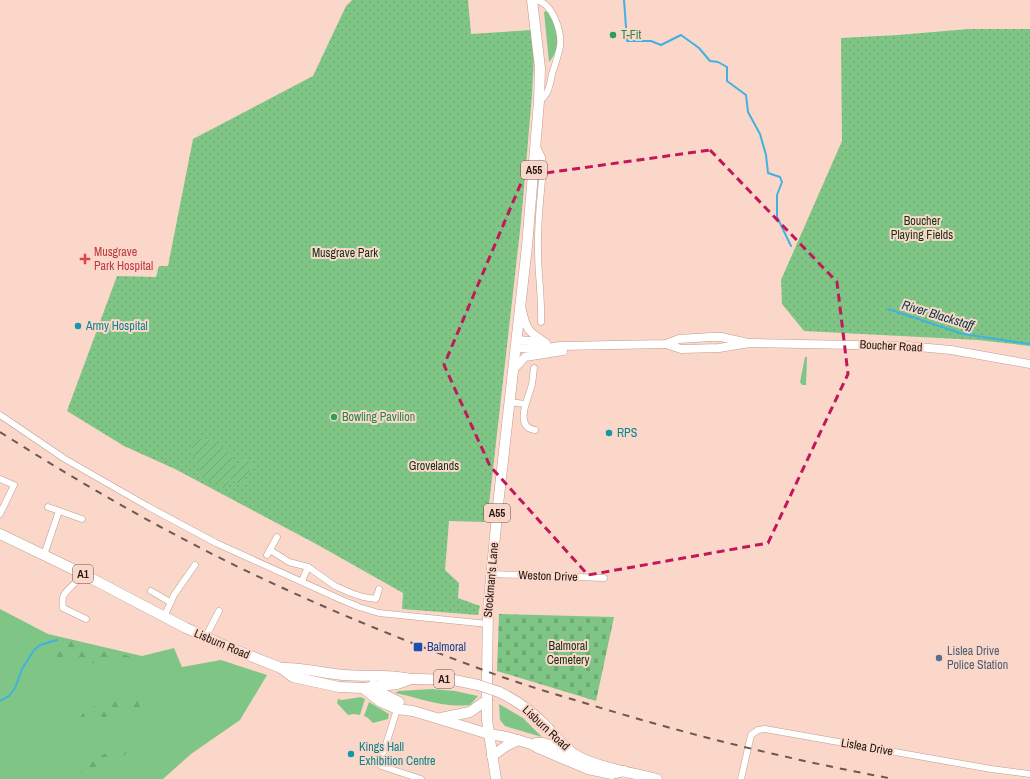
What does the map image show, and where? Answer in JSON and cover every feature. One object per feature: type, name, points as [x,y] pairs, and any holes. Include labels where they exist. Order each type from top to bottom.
[{"type":"main road","name":"Stockman's Lane","points":[[489,734],[487,720],[488,624],[498,504],[527,246],[539,101],[540,68],[532,0]]},
{"type":"main road","name":"A1","points":[[0,534],[164,616]]},
{"type":"main road","name":"Lisburn Road","points":[[164,616],[205,638],[281,668],[293,676],[310,681],[339,687],[375,688],[397,684],[411,679]]},
{"type":"main road","name":"Lisburn Road","points":[[281,668],[296,668],[344,675],[398,676],[411,679],[454,680],[478,685],[499,692],[514,700],[534,714],[569,750],[584,759],[657,779]]},
{"type":"main road","name":"A1","points":[[344,675],[348,680],[369,682],[398,706]]},
{"type":"main road","name":"A1","points":[[363,688],[381,702],[489,734],[531,744],[588,769],[612,774],[624,771]]},
{"type":"main road","points":[[439,718],[470,712],[487,700]]},
{"type":"main road","name":"A55","points":[[489,734],[496,779]]},
{"type":"main road","points":[[492,756],[518,740]]},
{"type":"main road","name":"A1","points":[[531,744],[542,743],[569,750]]},
{"type":"street","name":"Stockman's Lane","points":[[536,0],[546,5],[552,13],[558,28],[560,46],[547,94],[539,101]]},
{"type":"street","points":[[540,68],[555,66]]},
{"type":"street","name":"Stockman's Lane","points":[[536,143],[542,157],[543,167],[538,251],[541,322]]},
{"type":"street","points":[[527,246],[538,251]]},
{"type":"street","points":[[520,303],[524,321],[530,332],[546,343]]},
{"type":"street","name":"Boucher Road","points":[[517,344],[546,343],[561,346],[581,347],[666,344],[681,349],[719,348],[750,343],[907,346],[958,351],[1030,364]]},
{"type":"street","name":"Boucher Road","points":[[517,344],[539,349],[561,346]]},
{"type":"street","points":[[513,370],[525,357],[581,347]]},
{"type":"street","points":[[534,368],[532,384],[525,404],[524,420],[526,426],[535,430]]},
{"type":"street","points":[[509,402],[525,404]]},
{"type":"street","points":[[0,415],[65,459],[216,543],[354,605],[379,613],[488,624]]},
{"type":"street","points":[[0,479],[14,485],[0,514]]},
{"type":"street","points":[[48,507],[82,520]]},
{"type":"street","points":[[44,555],[59,511]]},
{"type":"street","points":[[277,537],[269,553],[289,562],[308,567],[335,586],[363,597],[376,599],[379,589]]},
{"type":"street","points":[[164,616],[170,602],[195,565]]},
{"type":"street","points":[[302,581],[308,567]]},
{"type":"street","points":[[80,573],[76,583],[63,596],[62,602],[63,608],[86,619]]},
{"type":"street","name":"Weston Drive","points":[[492,574],[604,578]]},
{"type":"street","points":[[151,591],[170,602]]},
{"type":"street","points":[[205,638],[219,611]]},
{"type":"street","points":[[398,706],[380,764],[381,766],[421,779]]},
{"type":"street","name":"Lislea Drive","points":[[741,779],[751,735],[758,730],[765,729],[991,769],[1030,774]]},
{"type":"highlighted area","points":[[710,150],[837,282],[848,374],[768,543],[588,575],[490,466],[444,365],[524,176]]},
{"type":"green space","name":"Musgrave Park","points":[[352,0],[468,0],[471,34],[531,30],[534,56],[532,95],[521,222],[487,522],[449,521],[445,570],[459,583],[458,598],[480,606],[478,615],[402,609],[403,593],[318,545],[175,469],[124,446],[67,411],[117,276],[156,277],[159,266],[168,266],[193,139],[313,76],[346,6]]},
{"type":"green space","points":[[546,11],[554,22],[557,36],[556,50],[549,62],[544,12]]},
{"type":"green space","name":"Boucher Playing Fields","points":[[969,29],[1030,29],[1030,346],[978,340],[804,331],[782,304],[781,280],[842,141],[841,38]]},
{"type":"green space","points":[[805,357],[807,357],[806,385],[802,385],[800,382]]},
{"type":"green space","points":[[206,439],[216,443],[230,453],[236,462],[231,472],[233,474],[242,457],[254,463],[241,485],[230,479],[225,489],[203,478],[192,451],[192,445],[195,441]]},
{"type":"green space","points":[[0,609],[48,634],[142,656],[174,648],[182,667],[221,660],[267,675],[240,720],[191,754],[163,779],[0,779]]},
{"type":"green space","name":"Balmoral Cemetery","points":[[499,614],[614,617],[596,701],[497,671]]},
{"type":"green space","points":[[56,638],[133,657],[103,663],[85,663],[73,655],[54,658],[54,644]]},
{"type":"green space","points":[[432,689],[455,691],[478,696],[470,705],[460,706],[441,704],[395,693],[399,691]]},
{"type":"green space","points":[[361,697],[365,699],[360,715],[348,715],[337,703],[338,699],[342,700]]},
{"type":"green space","points":[[121,699],[151,701],[137,709],[89,723],[78,720],[86,709]]},
{"type":"green space","points":[[369,702],[389,714],[388,719],[373,723],[364,716]]},
{"type":"green space","points":[[499,704],[523,718],[542,737],[505,726],[500,720]]},
{"type":"green space","points":[[130,745],[125,755],[106,765],[80,773],[82,765],[93,758]]},
{"type":"waterway","name":"River Blackstaff","points":[[624,0],[627,41],[651,41],[661,45],[681,35],[699,48],[710,61],[718,62],[727,67],[727,81],[746,95],[748,112],[760,134],[766,155],[768,173],[780,177],[782,182],[777,195],[777,217],[791,246]]},
{"type":"waterway","name":"River Blackstaff","points":[[888,309],[963,334],[1030,344]]},
{"type":"waterway","points":[[0,701],[9,696],[15,688],[22,669],[34,650],[40,645],[57,640]]},
{"type":"railway","points":[[0,432],[69,475],[175,535],[212,554],[309,600],[429,650],[519,683],[664,726],[817,764],[894,779]]},
{"type":"place","name":"T-Fit","points":[[613,35]]},
{"type":"place","name":"Musgrave Park Hospital","points":[[85,259]]},
{"type":"place","name":"Army Hospital","points":[[78,326]]},
{"type":"place","name":"Bowling Pavilion","points":[[334,417]]},
{"type":"place","name":"RPS","points":[[609,433]]},
{"type":"place","name":"Balmoral","points":[[418,647]]},
{"type":"place","name":"Lislea Drive Police Station","points":[[939,658]]},
{"type":"place","name":"Kings Hall Exhibition Centre","points":[[351,754]]},
{"type":"park label","name":"Grovelands","points":[[434,466]]}]
